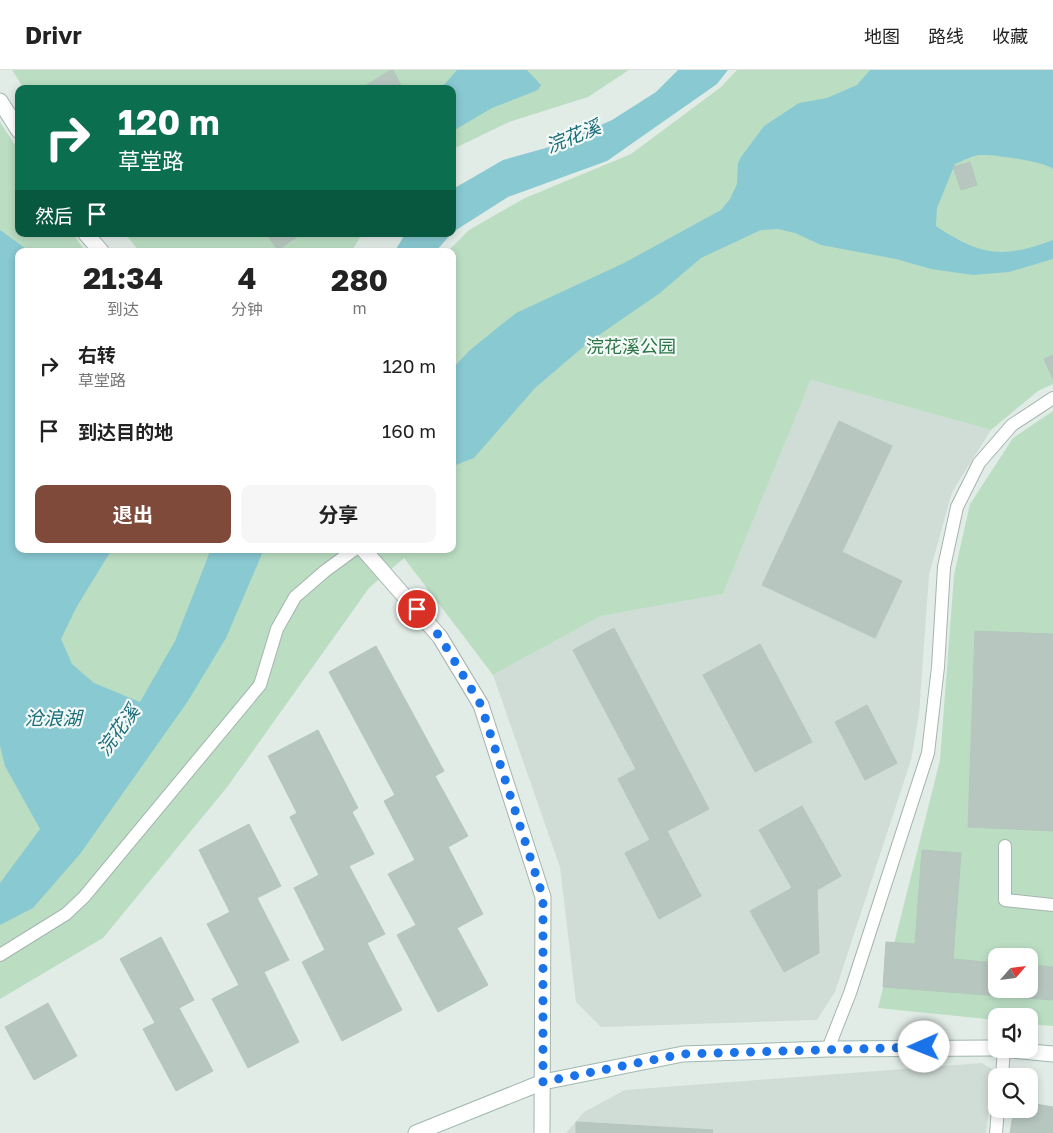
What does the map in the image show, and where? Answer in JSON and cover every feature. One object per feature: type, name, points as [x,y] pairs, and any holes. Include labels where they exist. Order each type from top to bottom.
[{"type":"street","points":[[0,101],[15,125]]},
{"type":"street","points":[[89,237],[98,248]]},
{"type":"street","points":[[366,553],[440,637],[481,705],[543,897],[542,1133]]},
{"type":"street","points":[[416,1133],[543,1082],[682,1054],[828,1048],[988,1048]]},
{"type":"street","points":[[1038,1052],[1053,1054]]},
{"type":"lane","points":[[828,1048],[850,993],[928,753],[938,667],[944,567],[957,507],[979,463],[1012,425],[1053,398]]},
{"type":"lane","points":[[0,955],[66,914],[84,897],[260,686],[277,629],[295,597],[350,553]]},
{"type":"lane","points":[[1005,846],[1005,900],[1053,904]]},
{"type":"lane","points":[[996,1133],[997,1118]]},
{"type":"shaded area","points":[[811,380],[991,430],[952,492],[929,575],[919,714],[911,760],[835,992],[817,1020],[601,1027],[576,1002],[560,867],[493,675],[601,616],[723,594]]},
{"type":"shaded area","points":[[982,1063],[991,1068],[988,1068],[988,1117],[986,1133],[566,1133],[584,1112],[625,1090]]},
{"type":"green space","points":[[12,70],[629,70],[588,97],[509,122],[456,148],[456,85],[21,85]]},
{"type":"green space","name":"浣花溪公园","points":[[737,70],[1053,70],[1053,384],[1038,391],[991,430],[811,380],[723,594],[601,616],[493,675],[404,558],[369,588],[228,786],[103,938],[0,999],[0,122],[15,145],[15,237],[75,237],[83,248],[15,248],[15,553],[456,553],[456,248],[451,248],[469,230],[525,198],[631,154],[721,87]]},
{"type":"green space","points":[[127,237],[360,237],[354,248],[137,248]]},
{"type":"green space","points":[[1053,411],[1053,1026],[1038,1025],[1038,1008],[988,1008],[988,1019],[878,1008],[940,760],[954,575],[970,504],[1013,438]]},
{"type":"water","points":[[457,70],[527,70],[541,85],[538,90],[492,108],[456,129],[456,85],[444,85]]},
{"type":"water","points":[[678,70],[728,70],[717,84],[607,161],[508,197],[456,230],[456,187],[503,160],[553,146],[612,120],[656,92]]},
{"type":"water","points":[[870,70],[1053,70],[1053,169],[1049,166],[1030,161],[987,155],[975,156],[955,164],[937,208],[936,226],[966,244],[992,251],[1020,250],[1053,240],[1053,259],[1009,272],[973,275],[931,269],[896,259],[821,245],[795,233],[778,229],[761,230],[701,258],[660,293],[589,342],[535,388],[474,458],[456,465],[456,365],[470,350],[516,313],[624,263],[721,210],[730,199],[737,184],[738,163],[741,157],[764,126],[799,103],[827,98],[857,85]]},
{"type":"water","points":[[0,230],[25,248],[15,248],[15,553],[110,553],[76,608],[61,639],[72,664],[94,683],[140,702],[175,641],[209,553],[262,553],[226,638],[188,701],[80,854],[33,908],[0,925],[0,883],[40,829],[5,766],[0,746]]},
{"type":"water","points":[[403,237],[448,237],[439,248],[397,248]]},
{"type":"building","points":[[393,70],[401,85],[367,85]]},
{"type":"building","points":[[970,162],[977,185],[961,190],[953,167]]},
{"type":"building","points":[[268,237],[297,237],[281,248],[276,248]]},
{"type":"building","points":[[1053,355],[1053,379],[1044,359]]},
{"type":"building","points":[[839,421],[892,446],[842,552],[902,581],[875,638],[762,585]]},
{"type":"building","points":[[614,628],[709,809],[667,831],[701,896],[659,919],[625,853],[650,840],[618,779],[636,769],[573,650]]},
{"type":"building","points":[[975,631],[1053,634],[1053,831],[968,827]]},
{"type":"building","points":[[760,644],[812,742],[755,772],[703,675]]},
{"type":"building","points":[[376,646],[444,771],[435,776],[468,836],[448,847],[483,914],[457,928],[488,985],[438,1012],[397,935],[416,925],[388,874],[415,860],[384,801],[395,795],[329,672]]},
{"type":"building","points":[[867,705],[897,763],[865,780],[835,722]]},
{"type":"building","points":[[318,730],[358,808],[352,812],[374,854],[349,866],[385,934],[367,943],[402,1010],[342,1041],[302,962],[325,950],[294,888],[319,875],[290,817],[297,813],[268,756]]},
{"type":"building","points":[[802,806],[841,876],[817,890],[819,953],[784,972],[750,911],[792,888],[759,830]]},
{"type":"building","points":[[249,824],[281,886],[257,898],[289,960],[264,972],[299,1042],[248,1068],[212,999],[239,985],[207,924],[230,912],[199,850]]},
{"type":"building","points":[[922,850],[961,853],[953,959],[988,962],[988,995],[883,987],[886,942],[915,944]]},
{"type":"building","points":[[161,937],[194,1000],[179,1008],[213,1071],[176,1091],[143,1029],[155,1023],[120,959]]},
{"type":"building","points":[[1038,966],[1053,967],[1053,1000],[1027,998],[1038,998]]},
{"type":"building","points":[[48,1003],[77,1056],[34,1080],[5,1027]]},
{"type":"building","points":[[1038,1104],[1053,1107],[1053,1133],[1010,1133],[1012,1118],[1038,1118]]},
{"type":"building","points":[[576,1122],[713,1130],[712,1133],[576,1133]]},
{"type":"route","points":[[417,609],[440,637],[481,705],[543,897],[543,1082],[682,1054],[828,1048],[924,1047]]},
{"type":"water label","name":"浣花溪","points":[[573,136]]},
{"type":"water label","name":"沧浪湖","points":[[53,718]]},
{"type":"water label","name":"浣花溪","points":[[118,730]]}]
